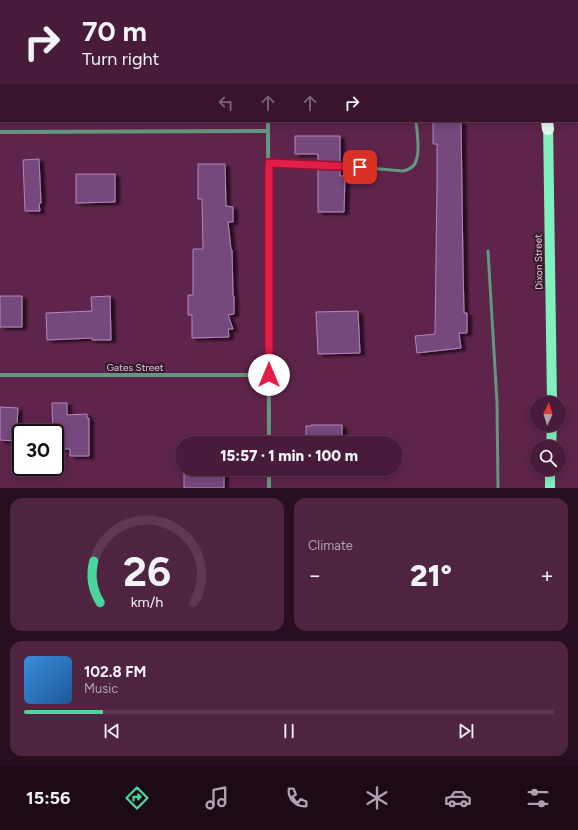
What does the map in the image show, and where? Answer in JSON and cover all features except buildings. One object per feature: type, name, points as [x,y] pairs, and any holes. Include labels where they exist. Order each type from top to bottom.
[{"type":"main road","name":"Dixon Street","points":[[548,124],[552,396]]},
{"type":"main road","points":[[550,476],[550,488]]},
{"type":"street","points":[[268,122],[269,436]]},
{"type":"street","points":[[0,132],[268,130]]},
{"type":"street","name":"Gates Street","points":[[0,374],[269,375]]},
{"type":"street","points":[[269,476],[269,488]]},
{"type":"lane","points":[[269,163],[346,166],[403,171],[410,169],[415,164],[418,153],[416,122]]},
{"type":"lane","points":[[488,251],[496,402],[498,488]]},
{"type":"route","points":[[269,375],[269,163],[360,167]]}]
